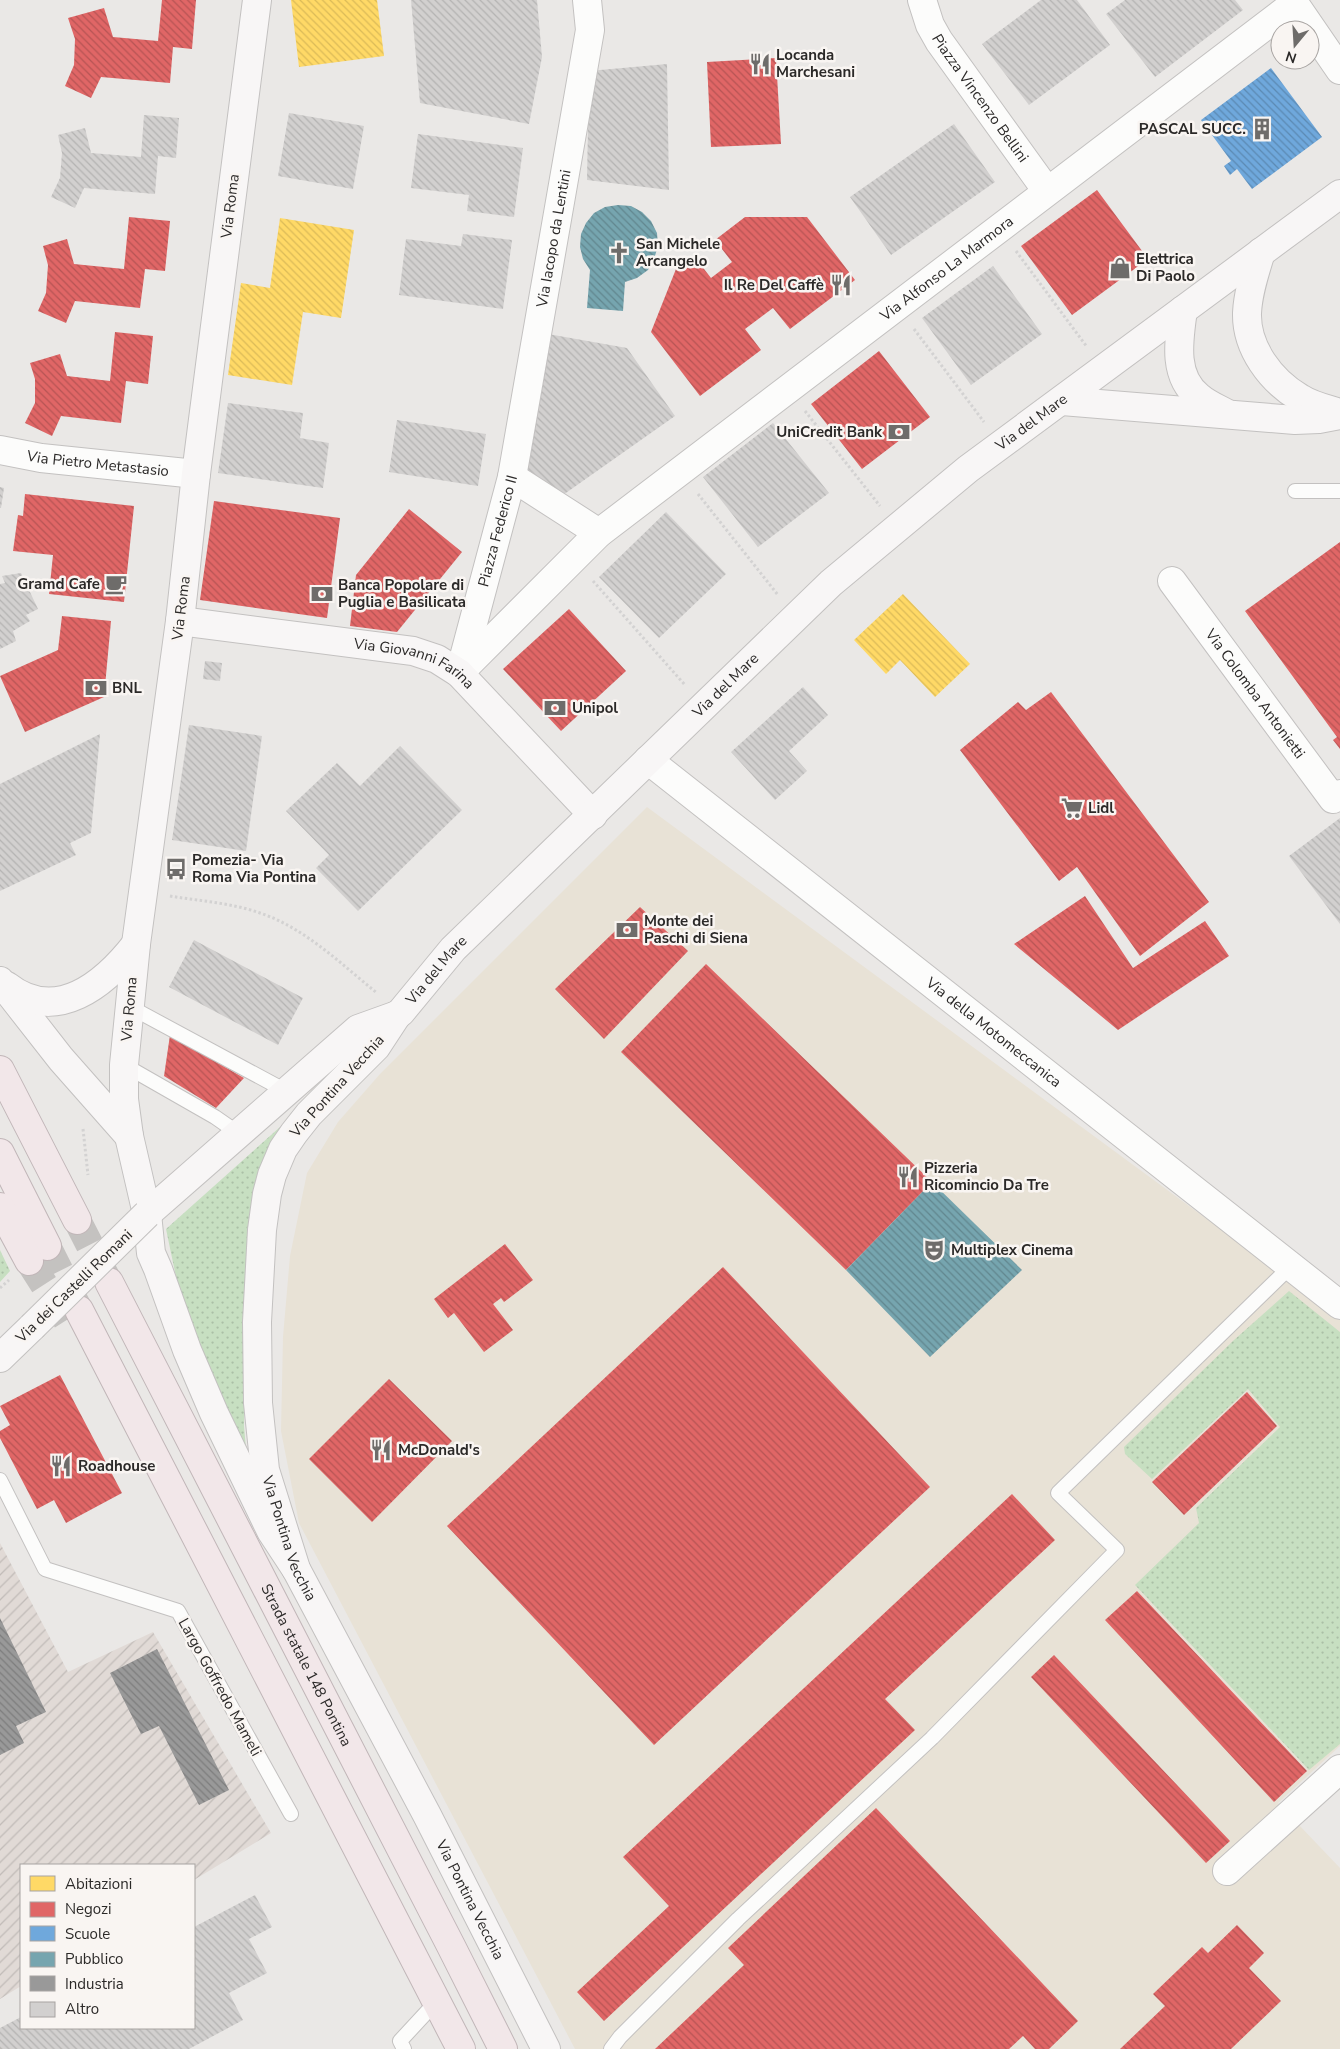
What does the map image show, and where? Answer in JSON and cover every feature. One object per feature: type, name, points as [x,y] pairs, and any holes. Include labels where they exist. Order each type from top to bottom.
[{"type":"highway","points":[[0,1070],[77,1220]]},
{"type":"highway","points":[[0,1153],[38,1254],[0,1207]]},
{"type":"highway","name":"Strada statale 148 Pontina","points":[[109,1282],[447,1937],[502,2049]]},
{"type":"highway","points":[[74,1316],[136,1421],[461,2049]]},
{"type":"street","name":"Via Roma","points":[[257,0],[196,474],[180,621],[142,891],[124,1065],[124,1099],[129,1136],[147,1214],[150,1254],[199,1379],[251,1492],[271,1531],[296,1569]]},
{"type":"street","name":"Via Iacopo da Lentini","points":[[512,476],[590,30],[588,0]]},
{"type":"street","points":[[1293,2],[1340,70]]},
{"type":"street","name":"Via Alfonso La Marmora","points":[[599,533],[1293,2]]},
{"type":"street","name":"Piazza Vincenzo Bellini","points":[[923,4],[939,41],[1047,191]]},
{"type":"street","name":"Via del Mare","points":[[147,1214],[358,1029],[399,1014],[453,949],[831,583],[968,469],[1340,194]]},
{"type":"street","points":[[1261,252],[1250,294],[1247,323],[1249,333],[1262,363],[1271,374],[1301,398],[1340,414]]},
{"type":"street","points":[[1183,310],[1179,356],[1186,382],[1198,397],[1229,415]]},
{"type":"street","points":[[1062,401],[1295,420],[1319,419],[1340,414]]},
{"type":"street","name":"Via Pietro Metastasio","points":[[0,450],[41,458],[196,474]]},
{"type":"street","name":"Piazza Federico II","points":[[459,673],[512,476],[599,533]]},
{"type":"street","points":[[459,673],[599,533]]},
{"type":"street","name":"Via Colomba Antonietti","points":[[1172,581],[1333,799],[1340,794]]},
{"type":"street","name":"Via Giovanni Farina","points":[[180,621],[420,653],[437,659],[459,673],[593,815]]},
{"type":"street","name":"Via della Motomeccanica","points":[[648,760],[1340,1305]]},
{"type":"street","points":[[0,979],[12,990],[27,998],[43,1002],[62,1001],[100,982],[121,963],[136,944]]},
{"type":"street","points":[[0,979],[61,1059],[129,1136]]},
{"type":"street","name":"Via Pontina Vecchia","points":[[399,1014],[376,1047],[309,1114],[294,1132],[283,1149],[267,1194],[262,1230],[257,1322],[259,1431],[264,1470],[296,1569],[427,1815],[546,2049]]},
{"type":"street","name":"Via dei Castelli Romani","points":[[0,1358],[147,1214]]},
{"type":"street","points":[[1227,1871],[1340,1769]]},
{"type":"lane","points":[[1295,491],[1340,491]]},
{"type":"lane","points":[[130,1006],[286,1091]]},
{"type":"lane","points":[[124,1065],[215,1116],[238,1133]]},
{"type":"lane","points":[[611,2049],[620,2037],[738,1919],[932,1738],[1117,1550],[1058,1493],[1291,1266]]},
{"type":"lane","name":"Largo Goffredo Mameli","points":[[0,1480],[45,1569],[178,1611],[291,1814]]},
{"type":"lane","points":[[404,2049],[400,2040],[437,2001]]},
{"type":"path","points":[[999,228],[1104,369]]},
{"type":"path","points":[[897,306],[1001,444]]},
{"type":"path","points":[[788,389],[898,528]]},
{"type":"path","points":[[680,471],[795,617]]},
{"type":"path","points":[[574,559],[703,706]]},
{"type":"path","points":[[142,891],[242,908],[258,912],[281,922],[316,944],[399,1014]]},
{"type":"shaded area","points":[[647,807],[1299,1287],[1340,1320],[1340,1746],[1278,1803],[1340,1868],[1340,2049],[575,2049],[299,1523],[281,1431],[283,1337],[290,1256],[307,1173],[338,1122],[380,1074]]},
{"type":"shaded area","points":[[0,1543],[68,1672],[153,1632],[271,1833],[195,1879],[195,1864],[20,1864],[20,1987],[0,1999]]},
{"type":"green space","points":[[280,1127],[282,1129],[262,1164],[248,1228],[244,1426],[247,1460],[180,1296],[166,1229]]},
{"type":"green space","points":[[0,1250],[10,1271],[0,1282]]},
{"type":"green space","points":[[1289,1291],[1340,1332],[1340,1744],[1309,1770],[1135,1585],[1199,1523],[1196,1508],[1280,1427],[1248,1389],[1152,1479],[1125,1454],[1124,1447],[1234,1340]]},
{"type":"building: Abitazioni","points":[[291,0],[377,0],[384,56],[299,67]]},
{"type":"building: Abitazioni","points":[[280,218],[354,230],[341,318],[303,312],[292,385],[228,375],[241,283],[270,288]]},
{"type":"building: Abitazioni","points":[[903,594],[970,664],[935,697],[900,660],[886,674],[854,640]]},
{"type":"building: Negozi","points":[[162,0],[196,0],[192,49],[173,47],[170,83],[101,77],[91,98],[65,86],[74,65],[75,39],[68,18],[104,8],[113,37],[158,41]]},
{"type":"building: Negozi","points":[[776,58],[781,144],[711,147],[707,62]]},
{"type":"building: Negozi","points":[[1097,190],[1148,259],[1072,315],[1021,246]]},
{"type":"building: Negozi","points":[[129,217],[170,221],[165,271],[145,269],[140,308],[75,301],[66,323],[38,311],[46,293],[48,265],[43,246],[67,239],[74,264],[124,269]]},
{"type":"building: Negozi","points":[[745,217],[807,217],[855,280],[790,329],[773,308],[745,329],[761,350],[700,396],[651,332],[676,269],[694,256],[711,278],[732,262],[715,240]]},
{"type":"building: Negozi","points":[[115,332],[153,336],[148,384],[126,381],[121,423],[61,416],[52,436],[25,423],[35,403],[35,379],[30,363],[60,354],[67,376],[110,381]]},
{"type":"building: Negozi","points":[[879,351],[930,417],[862,469],[811,404]]},
{"type":"building: Negozi","points":[[25,494],[134,506],[124,602],[49,594],[53,555],[13,551],[18,515],[23,516]]},
{"type":"building: Negozi","points":[[214,501],[340,518],[327,618],[200,600]]},
{"type":"building: Negozi","points":[[409,509],[462,552],[397,632],[350,626],[356,575]]},
{"type":"building: Negozi","points":[[1340,542],[1340,749],[1333,740],[1337,737],[1245,611]]},
{"type":"building: Negozi","points":[[569,609],[626,671],[561,731],[503,669]]},
{"type":"building: Negozi","points":[[62,616],[111,621],[104,697],[25,732],[0,676],[58,650]]},
{"type":"building: Negozi","name":"Lidl","points":[[1051,692],[1209,902],[1140,956],[1077,867],[1059,881],[960,750],[1018,702],[1026,710]]},
{"type":"building: Negozi","points":[[1085,896],[1133,968],[1205,921],[1229,956],[1118,1030],[1014,944]]},
{"type":"building: Negozi","points":[[640,907],[688,951],[604,1039],[555,989]]},
{"type":"building: Negozi","points":[[706,964],[932,1182],[846,1270],[621,1052]]},
{"type":"building: Negozi","points":[[170,1035],[244,1078],[216,1108],[164,1076]]},
{"type":"building: Negozi","points":[[505,1244],[533,1280],[504,1302],[501,1298],[493,1304],[513,1330],[484,1352],[454,1313],[448,1318],[434,1299]]},
{"type":"building: Negozi","points":[[723,1267],[930,1487],[654,1745],[447,1526]]},
{"type":"building: Negozi","name":"Roadhouse","points":[[60,1375],[122,1493],[66,1523],[54,1500],[37,1509],[0,1438],[0,1431],[10,1425],[0,1406]]},
{"type":"building: Negozi","name":"McDonald's","points":[[389,1379],[452,1441],[372,1522],[309,1459]]},
{"type":"building: Negozi","points":[[1247,1392],[1277,1426],[1184,1515],[1152,1482]]},
{"type":"building: Negozi","points":[[1012,1494],[1055,1540],[885,1699],[915,1730],[604,2021],[577,1992],[669,1906],[623,1857]]},
{"type":"building: Negozi","points":[[1137,1591],[1307,1771],[1274,1802],[1105,1620]]},
{"type":"building: Negozi","points":[[1054,1655],[1230,1841],[1206,1863],[1031,1677]]},
{"type":"building: Negozi","points":[[876,1808],[1078,2021],[1049,2049],[1035,2049],[1023,2036],[1009,2049],[655,2049],[744,1965],[728,1948]]},
{"type":"building: Negozi","points":[[1237,1925],[1264,1953],[1249,1968],[1281,2001],[1231,2049],[1120,2049],[1165,2006],[1153,1994],[1202,1947],[1208,1953]]},
{"type":"building: Scuole","name":"PASCAL SUCC.","points":[[1270,69],[1322,137],[1252,189],[1237,169],[1230,175],[1224,166],[1231,161],[1201,120]]},
{"type":"building: Pubblico","name":"San Michele Arcangelo","points":[[631,206],[642,212],[651,221],[657,233],[658,246],[648,270],[637,278],[625,282],[623,311],[587,308],[590,270],[583,259],[580,247],[581,234],[586,223],[594,213],[605,207]]},
{"type":"building: Pubblico","name":"Multiplex Cinema","points":[[932,1182],[1022,1270],[930,1357],[846,1270]]},
{"type":"building: Industria","points":[[0,1618],[46,1712],[16,1726],[24,1743],[0,1755]]},
{"type":"building: Industria","points":[[157,1649],[229,1790],[199,1805],[159,1726],[141,1734],[110,1673]]},
{"type":"building: Altro","points":[[411,0],[537,0],[542,57],[529,124],[420,103]]},
{"type":"building: Altro","points":[[1041,0],[1077,0],[1110,45],[1029,105],[982,44]]},
{"type":"building: Altro","points":[[1125,0],[1235,0],[1243,10],[1155,77],[1106,14]]},
{"type":"building: Altro","points":[[667,64],[669,190],[587,180],[589,71]]},
{"type":"building: Altro","points":[[289,113],[364,126],[353,189],[278,176]]},
{"type":"building: Altro","points":[[144,115],[179,118],[176,158],[158,156],[155,194],[84,188],[75,208],[51,197],[60,178],[62,153],[58,135],[85,128],[91,153],[141,157]]},
{"type":"building: Altro","points":[[954,124],[995,182],[891,255],[850,197]]},
{"type":"building: Altro","points":[[418,134],[523,148],[514,217],[467,211],[469,195],[411,188]]},
{"type":"building: Altro","points":[[463,234],[512,240],[503,309],[399,295],[406,239],[461,246]]},
{"type":"building: Altro","points":[[993,266],[1042,334],[971,385],[922,318]]},
{"type":"building: Altro","points":[[548,334],[627,348],[675,416],[563,495],[525,469]]},
{"type":"building: Altro","points":[[228,403],[303,413],[300,438],[329,443],[323,488],[218,473]]},
{"type":"building: Altro","points":[[397,420],[486,434],[478,486],[389,472]]},
{"type":"building: Altro","points":[[773,423],[829,493],[758,547],[703,477]]},
{"type":"building: Altro","points":[[0,487],[4,488],[1,508],[0,508]]},
{"type":"building: Altro","points":[[666,512],[726,574],[659,638],[599,577]]},
{"type":"building: Altro","points":[[21,573],[38,609],[26,615],[30,621],[13,631],[16,641],[0,649],[0,584],[5,583],[2,576]]},
{"type":"building: Altro","points":[[205,661],[222,663],[220,681],[203,679]]},
{"type":"building: Altro","points":[[803,687],[828,715],[789,751],[807,771],[775,800],[731,752]]},
{"type":"building: Altro","points":[[189,725],[262,736],[246,851],[172,840]]},
{"type":"building: Altro","points":[[100,734],[91,833],[70,843],[76,855],[0,891],[0,784]]},
{"type":"building: Altro","points":[[400,746],[462,810],[358,911],[316,868],[329,855],[286,811],[337,763],[360,786]]},
{"type":"building: Altro","points":[[1340,818],[1340,924],[1289,856]]},
{"type":"building: Altro","points":[[194,940],[303,998],[278,1045],[169,987]]},
{"type":"building: Altro","points":[[255,1895],[272,1927],[249,1939],[267,1973],[229,1993],[243,2020],[189,2049],[0,2049],[0,2028],[20,2018],[20,2029],[195,2029],[195,1926]]},
{"type":"tunnel","points":[[77,1220],[108,1281]]},
{"type":"tunnel","points":[[47,1246],[79,1310]]},
{"type":"tunnel","points":[[29,1261],[68,1322]]},
{"type":"place","name":"Locanda Marchesani","points":[[760,64]]},
{"type":"place","name":"PASCAL SUCC.","points":[[1262,129]]},
{"type":"place","name":"San Michele Arcangelo","points":[[619,253]]},
{"type":"place","name":"Elettrica Di Paolo","points":[[1120,268]]},
{"type":"place","name":"Il Re Del Caffè","points":[[841,285]]},
{"type":"place","name":"UniCredit Bank","points":[[899,432]]},
{"type":"place","name":"Gramd Cafe","points":[[116,584]]},
{"type":"place","name":"Banca Popolare di Puglia e Basilicata","points":[[322,594]]},
{"type":"place","name":"BNL","points":[[96,688]]},
{"type":"place","name":"Unipol","points":[[555,708]]},
{"type":"place","name":"Lidl","points":[[1072,808]]},
{"type":"place","name":"Pomezia- Via Roma Via Pontina","points":[[176,869]]},
{"type":"place","name":"Monte dei Paschi di Siena","points":[[627,930]]},
{"type":"place","name":"Pizzeria Ricomincio Da Tre","points":[[908,1177]]},
{"type":"place","name":"Multiplex Cinema","points":[[934,1250]]},
{"type":"place","name":"McDonald's","points":[[381,1450]]},
{"type":"place","name":"Roadhouse","points":[[61,1466]]}]
